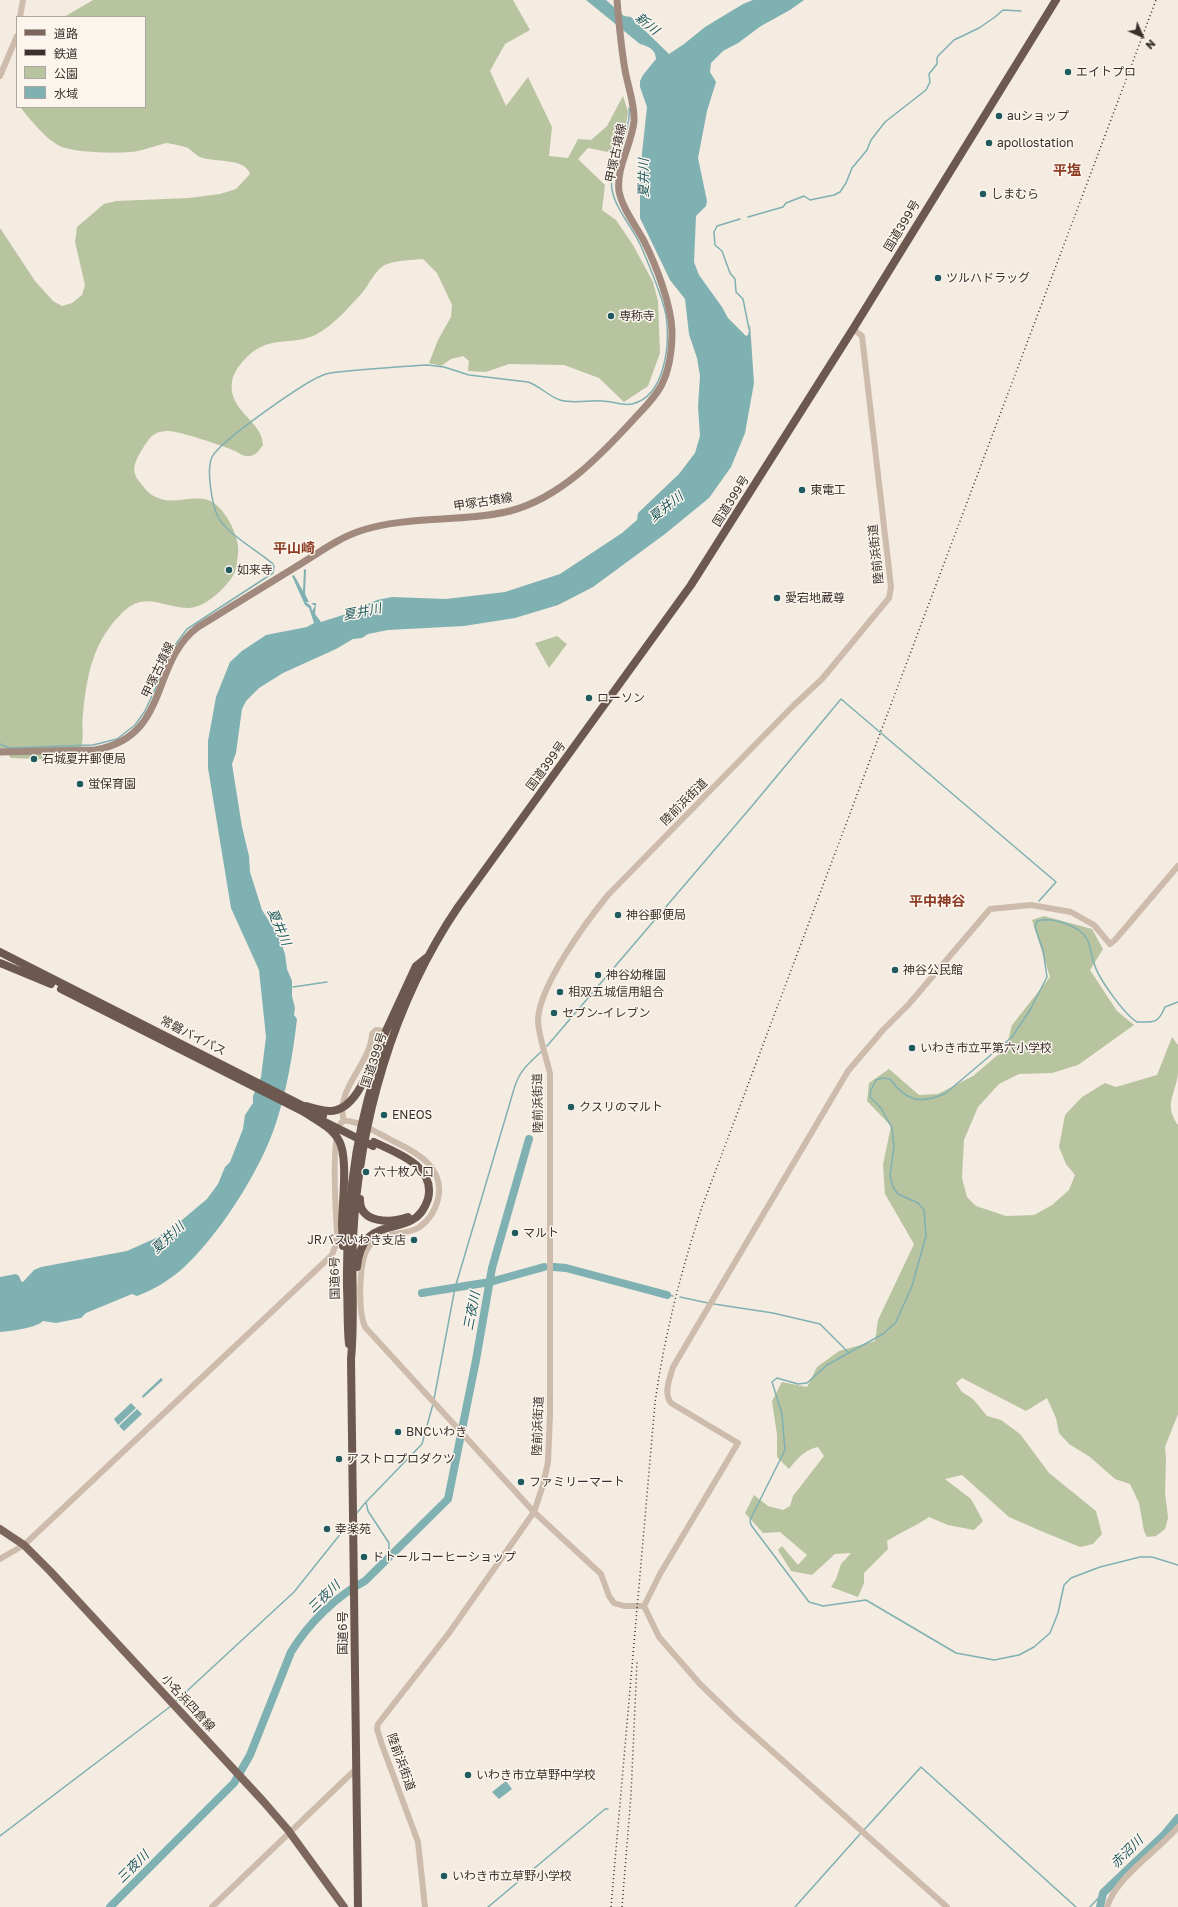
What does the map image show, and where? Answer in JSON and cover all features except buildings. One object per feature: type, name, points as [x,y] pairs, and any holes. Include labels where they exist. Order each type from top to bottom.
[{"type":"highway","name":"国道399号","points":[[364,1126],[406,1000],[428,957],[461,903],[692,584],[853,328],[1056,0]]},
{"type":"highway","points":[[0,948],[72,985],[84,994]]},
{"type":"highway","name":"常磐バイパス","points":[[0,952],[84,994],[141,1027]]},
{"type":"highway","points":[[305,1109],[332,1111],[346,1105],[356,1096],[384,1032],[416,966],[428,957]]},
{"type":"highway","name":"常磐バイパス","points":[[0,958],[374,1144]]},
{"type":"highway","points":[[0,963],[51,984]]},
{"type":"highway","points":[[305,1109],[330,1129],[341,1145],[344,1165],[342,1225],[344,1276],[348,1310]]},
{"type":"highway","name":"国道6号","points":[[351,1359],[354,1330],[353,1239],[364,1146],[364,1126]]},
{"type":"highway","name":"国道6号","points":[[358,1907],[351,1359],[348,1334],[347,1259],[350,1193],[364,1126]]},
{"type":"highway","points":[[364,1146],[360,1201],[363,1213],[367,1217],[375,1219],[395,1220],[409,1216],[418,1207],[424,1196],[422,1182],[407,1163],[374,1144]]},
{"type":"highway","points":[[351,1359],[356,1332],[357,1265],[361,1248],[374,1234],[415,1218],[424,1208],[428,1195],[427,1180],[417,1165],[374,1144]]},
{"type":"main road","name":"甲塚古墳線","points":[[0,752],[94,750],[109,747],[125,740],[135,732],[147,718],[179,649],[188,636],[198,628],[329,546],[360,531],[390,524],[501,512],[539,500],[559,487],[600,454],[646,406],[660,387],[664,378],[669,360],[672,330],[668,308],[652,260],[619,191],[621,171],[632,129],[634,115],[621,46],[617,0]]},
{"type":"main road","name":"小名浜四倉線","points":[[0,1529],[24,1545],[234,1769],[290,1833],[344,1907]]},
{"type":"street","points":[[20,16],[23,0]]},
{"type":"street","points":[[0,76],[16,38]]},
{"type":"street","name":"陸前浜街道","points":[[424,1907],[418,1842],[377,1729],[378,1724],[449,1633],[534,1512],[543,1485],[548,1462],[551,1388],[550,1074],[538,1024],[539,1010],[544,994],[560,966],[589,920],[608,895],[793,706],[822,679],[889,598],[891,581],[862,336],[853,328]]},
{"type":"street","points":[[644,1606],[660,1574],[738,1443],[678,1408],[667,1398],[667,1391],[673,1366],[847,1073],[860,1056],[904,1010],[990,909],[1031,904],[1041,908],[1071,912],[1094,925],[1110,944],[1178,866]]},
{"type":"street","points":[[344,1122],[342,1114],[346,1094],[370,1048],[372,1034],[376,1030],[384,1032]]},
{"type":"street","points":[[344,1122],[364,1126],[421,1155],[431,1165],[438,1180],[439,1194],[435,1211],[424,1224],[413,1231],[374,1240],[365,1252],[362,1262],[361,1278],[362,1320],[365,1327],[534,1512],[601,1574],[609,1596],[614,1603],[624,1606],[644,1606]]},
{"type":"street","points":[[0,1559],[24,1545],[332,1255],[336,1244],[337,1232],[335,1142],[339,1127],[344,1122]]},
{"type":"street","points":[[644,1606],[659,1637],[685,1669],[735,1718],[947,1907]]},
{"type":"street","points":[[212,1907],[356,1769]]},
{"type":"street","points":[[1107,1907],[1112,1895],[1120,1885],[1163,1844],[1178,1827]]},
{"type":"green space","points":[[93,0],[513,0],[530,30],[505,44],[490,71],[506,106],[528,77],[552,127],[549,156],[568,158],[578,139],[591,140],[607,126],[623,96],[628,112],[625,132],[618,154],[588,148],[578,159],[605,185],[602,210],[616,220],[633,245],[653,282],[658,301],[660,353],[648,386],[624,402],[599,378],[564,365],[509,364],[486,372],[468,371],[469,361],[463,356],[451,359],[441,366],[429,363],[438,340],[451,317],[452,305],[437,273],[423,259],[405,260],[383,266],[376,273],[365,290],[352,304],[335,321],[317,334],[299,340],[273,343],[256,350],[247,357],[237,369],[233,377],[232,388],[234,398],[257,428],[261,436],[263,445],[259,451],[251,456],[245,456],[212,442],[191,436],[166,431],[159,432],[150,438],[136,460],[134,470],[137,478],[144,488],[153,496],[172,501],[196,498],[208,500],[220,508],[230,523],[237,540],[238,554],[235,572],[227,584],[215,596],[201,605],[187,608],[146,601],[139,602],[123,612],[105,635],[98,646],[93,659],[87,685],[83,714],[83,739],[78,756],[70,759],[57,760],[11,758],[7,753],[0,754],[0,228],[35,281],[53,301],[62,306],[72,303],[82,295],[85,285],[75,242],[77,227],[104,204],[116,201],[189,198],[220,194],[236,189],[250,174],[242,165],[228,161],[206,159],[198,156],[188,148],[167,143],[130,152],[111,153],[79,151],[62,147],[45,135],[21,108],[146,108],[146,16],[66,16]]},
{"type":"green space","points":[[557,636],[567,644],[549,668],[535,643]]},
{"type":"green space","points":[[1044,916],[1092,929],[1103,949],[1090,970],[1117,1011],[1134,1025],[1078,1065],[1052,1073],[1019,1074],[999,1084],[978,1107],[964,1140],[962,1178],[967,1197],[976,1206],[1006,1216],[1034,1215],[1052,1205],[1069,1190],[1075,1175],[1066,1164],[1059,1147],[1065,1115],[1082,1097],[1105,1083],[1116,1087],[1157,1075],[1172,1037],[1178,1045],[1178,1073],[1171,1111],[1178,1125],[1178,1414],[1165,1447],[1165,1492],[1168,1518],[1165,1529],[1156,1536],[1147,1537],[1144,1531],[1139,1503],[1130,1484],[1115,1479],[1090,1457],[1069,1444],[1059,1433],[1056,1418],[1047,1398],[1026,1411],[962,1378],[956,1383],[962,1392],[973,1399],[987,1416],[1001,1420],[1020,1434],[1049,1473],[1096,1511],[1102,1534],[1093,1544],[1080,1547],[1009,1517],[962,1475],[945,1479],[971,1499],[983,1521],[974,1530],[948,1525],[929,1517],[887,1541],[888,1549],[864,1573],[864,1583],[858,1597],[831,1587],[836,1579],[841,1564],[851,1553],[835,1554],[812,1575],[791,1571],[778,1550],[782,1546],[798,1565],[807,1555],[780,1532],[763,1533],[745,1513],[754,1495],[768,1506],[783,1510],[790,1506],[793,1496],[824,1456],[818,1447],[813,1448],[795,1461],[789,1469],[777,1457],[777,1435],[772,1401],[782,1382],[807,1387],[817,1367],[839,1351],[875,1341],[878,1320],[914,1244],[885,1194],[883,1165],[891,1126],[867,1101],[869,1083],[889,1069],[919,1095],[938,1094],[973,1076],[1006,1048],[1012,1025],[1050,977],[1032,920]]},
{"type":"water","name":"夏井川","points":[[586,0],[606,0],[624,16],[631,17],[669,54],[705,27],[743,4],[753,0],[804,0],[790,10],[761,26],[738,43],[723,51],[711,63],[710,72],[716,82],[707,111],[698,158],[707,201],[706,206],[696,216],[694,262],[699,275],[728,318],[746,336],[748,335],[750,324],[754,383],[745,433],[731,467],[709,498],[665,534],[593,587],[558,605],[515,618],[464,626],[388,630],[368,634],[362,638],[353,639],[336,649],[283,673],[259,688],[246,701],[242,709],[236,753],[232,764],[242,827],[249,856],[250,872],[262,910],[279,937],[285,954],[287,969],[292,981],[292,996],[295,1008],[294,1015],[297,1019],[286,1084],[280,1110],[269,1141],[260,1161],[237,1202],[209,1240],[181,1270],[171,1278],[143,1294],[137,1296],[132,1294],[86,1313],[81,1318],[56,1323],[43,1321],[35,1326],[0,1332],[0,1277],[16,1274],[23,1282],[34,1270],[41,1267],[127,1251],[156,1238],[176,1225],[207,1199],[218,1184],[225,1167],[230,1162],[243,1129],[245,1115],[253,1103],[253,1096],[261,1077],[266,1037],[259,970],[231,908],[208,768],[208,741],[216,697],[230,662],[242,651],[266,635],[307,627],[314,623],[309,608],[305,605],[292,576],[294,575],[303,591],[304,569],[306,570],[305,594],[309,602],[306,602],[311,606],[312,611],[315,606],[311,603],[316,603],[315,614],[321,622],[346,614],[377,600],[392,597],[446,599],[505,592],[560,574],[622,533],[637,520],[638,513],[679,474],[695,453],[700,436],[698,407],[700,376],[697,358],[689,334],[685,299],[670,280],[640,218],[640,172],[647,107],[640,87],[640,81],[656,59],[651,49],[640,44]]},
{"type":"water","points":[[161,1378],[163,1380],[143,1398],[142,1396]]},
{"type":"water","points":[[131,1403],[136,1408],[118,1425],[114,1419]]},
{"type":"water","points":[[137,1409],[142,1414],[124,1431],[119,1426]]},
{"type":"water","points":[[506,1781],[512,1789],[499,1799],[492,1792]]},
{"type":"waterway","points":[[748,217],[783,207],[786,203],[804,196],[810,200],[834,195],[840,192],[846,183],[852,168],[867,150],[871,140],[885,122],[926,90],[930,82],[929,74],[937,64],[938,56],[954,40],[979,28],[1003,10],[1021,11]]},
{"type":"waterway","points":[[168,659],[175,645],[187,629],[273,573],[273,564],[235,535],[222,523],[218,517],[210,487],[210,463],[212,457],[218,449],[265,411],[316,378],[326,374],[338,372],[428,365],[444,367],[469,375],[528,382],[548,394],[565,401],[602,401],[632,404],[643,399],[652,391],[659,380],[666,353],[666,315],[658,289],[638,239],[617,205],[612,190],[613,170],[627,129],[629,108]]},
{"type":"waterway","points":[[740,219],[717,226],[714,232],[715,245],[722,251],[730,273],[735,279],[736,292],[743,299],[749,329]]},
{"type":"waterway","points":[[0,744],[9,748],[93,745],[117,739],[135,725],[145,711],[167,663]]},
{"type":"waterway","points":[[547,1046],[752,806],[841,699],[1056,882],[1039,901]]},
{"type":"waterway","points":[[1178,1002],[1165,1007],[1160,1017],[1155,1021],[1137,1022],[1125,1012],[1096,970],[1087,939],[1083,934],[1065,923],[1050,920],[1037,921],[1035,927],[1043,950],[1047,977],[1030,1010],[1012,1037],[946,1093],[937,1097],[921,1100],[914,1099],[902,1092],[890,1079],[882,1078],[876,1080],[871,1090],[870,1097],[881,1108],[892,1128],[894,1146],[890,1176],[893,1187],[898,1194],[918,1203],[924,1210],[926,1236],[912,1286],[896,1322],[883,1334],[827,1365],[807,1383],[798,1384],[777,1378],[772,1382],[782,1414],[785,1450],[750,1520],[751,1525],[809,1602],[823,1606],[866,1600],[956,1653],[994,1660],[1019,1655],[1034,1647],[1050,1633],[1058,1613],[1064,1585],[1071,1578],[1100,1567],[1140,1557],[1152,1557],[1178,1565]]},
{"type":"waterway","points":[[293,987],[327,982]]},
{"type":"waterway","points":[[434,1399],[455,1288],[514,1089],[521,1072],[542,1051]]},
{"type":"waterway","name":"三夜川","points":[[110,1907],[234,1783],[250,1755],[291,1652],[314,1621],[344,1594],[365,1581],[448,1499],[476,1360],[492,1268],[529,1139]]},
{"type":"waterway","name":"三夜川","points":[[422,1293],[490,1282],[544,1267]]},
{"type":"waterway","name":"三夜川","points":[[554,1267],[566,1268],[667,1295]]},
{"type":"waterway","name":"三夜川","points":[[667,1295],[673,1296]]},
{"type":"waterway","points":[[680,1297],[708,1303]]},
{"type":"waterway","points":[[714,1304],[773,1313],[820,1324],[848,1352]]},
{"type":"waterway","points":[[389,1556],[389,1543],[368,1511],[366,1502],[422,1444],[433,1404]]},
{"type":"waterway","points":[[356,1514],[365,1503]]},
{"type":"waterway","points":[[175,1702],[294,1592],[350,1522]]},
{"type":"waterway","points":[[0,1836],[171,1706]]},
{"type":"waterway","points":[[864,1830],[921,1767],[1076,1907]]},
{"type":"waterway","points":[[488,1907],[605,1809],[608,1809]]},
{"type":"waterway","name":"赤沼川","points":[[1100,1907],[1103,1893],[1164,1835],[1178,1818]]},
{"type":"waterway","points":[[795,1907],[861,1833]]},
{"type":"waterway","points":[[1090,1907],[1103,1893]]},
{"type":"railway","points":[[611,1907],[655,1403],[668,1329],[687,1255],[702,1207],[1156,0]]},
{"type":"railway","points":[[622,1907],[631,1795],[637,1662]]},
{"type":"place","name":"エイトプロ","points":[[1068,72]]},
{"type":"place","name":"auショップ","points":[[999,116]]},
{"type":"place","name":"apollostation","points":[[989,143]]},
{"type":"place","name":"しまむら","points":[[983,194]]},
{"type":"place","name":"ツルハドラッグ","points":[[938,278]]},
{"type":"place","name":"専称寺","points":[[611,316]]},
{"type":"place","name":"東電工","points":[[802,490]]},
{"type":"place","name":"如来寺","points":[[229,570]]},
{"type":"place","name":"愛宕地蔵尊","points":[[777,598]]},
{"type":"place","name":"ローソン","points":[[589,698]]},
{"type":"place","name":"石城夏井郵便局","points":[[34,759]]},
{"type":"place","name":"蛍保育園","points":[[80,784]]},
{"type":"place","name":"神谷郵便局","points":[[618,915]]},
{"type":"place","name":"神谷公民館","points":[[895,970]]},
{"type":"place","name":"神谷幼稚園","points":[[598,975]]},
{"type":"place","name":"相双五城信用組合","points":[[560,992]]},
{"type":"place","name":"セブン-イレブン","points":[[554,1013]]},
{"type":"place","name":"いわき市立平第六小学校","points":[[912,1048]]},
{"type":"place","name":"クスリのマルト","points":[[571,1107]]},
{"type":"place","name":"ENEOS","points":[[384,1115]]},
{"type":"place","name":"六十枚入口","points":[[366,1172]]},
{"type":"place","name":"マルト","points":[[515,1233]]},
{"type":"place","name":"JRバスいわき支店","points":[[414,1240]]},
{"type":"place","name":"BNCいわき","points":[[398,1432]]},
{"type":"place","name":"アストロプロダクツ","points":[[339,1459]]},
{"type":"place","name":"ファミリーマート","points":[[521,1482]]},
{"type":"place","name":"幸楽苑","points":[[327,1529]]},
{"type":"place","name":"ドトールコーヒーショップ","points":[[364,1557]]},
{"type":"place","name":"いわき市立草野中学校","points":[[468,1775]]},
{"type":"place","name":"いわき市立草野小学校","points":[[444,1876]]},
{"type":"district","name":"平塩","points":[[1067,171]]},
{"type":"district","name":"平山崎","points":[[294,549]]},
{"type":"district","name":"平中神谷","points":[[937,902]]},
{"type":"water label","name":"新川","points":[[647,24]]}]
